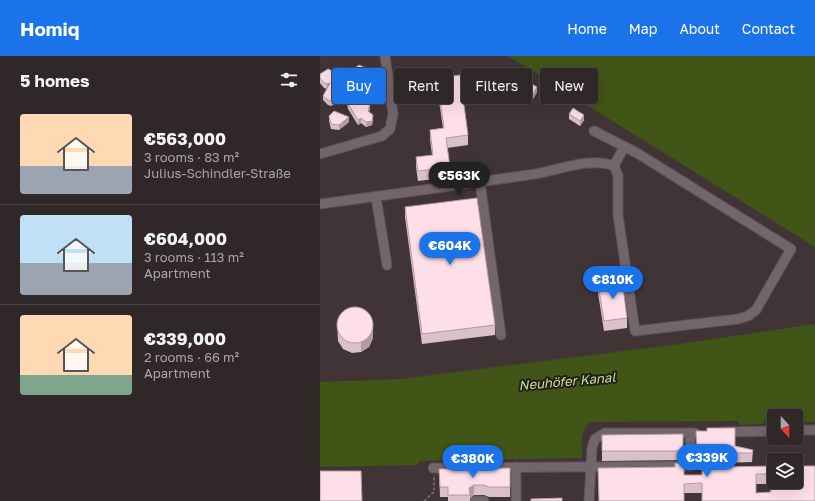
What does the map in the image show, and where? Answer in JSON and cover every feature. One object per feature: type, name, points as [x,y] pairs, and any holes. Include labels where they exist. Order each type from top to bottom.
[{"type":"street","points":[[320,154],[382,136],[390,129],[394,114],[385,56]]},
{"type":"street","points":[[320,204],[531,175],[593,162],[605,162],[614,166],[618,175],[618,215],[635,331],[738,319],[748,316],[756,310],[791,249],[644,157],[594,131]]},
{"type":"street","points":[[614,166],[624,147]]},
{"type":"street","points":[[480,182],[501,335]]},
{"type":"street","points":[[376,197],[387,265]]},
{"type":"street","points":[[803,430],[815,430]]},
{"type":"street","points":[[589,501],[592,448],[595,439],[605,433],[767,431]]},
{"type":"street","points":[[433,468],[516,466],[691,466],[690,433]]},
{"type":"street","points":[[516,466],[516,501]]},
{"type":"street","points":[[474,501],[484,501]]},
{"type":"path","points":[[424,501],[434,492],[433,468]]},
{"type":"water","points":[[508,56],[815,56],[815,247],[585,104],[598,104],[598,68],[540,68],[540,76],[532,71],[532,68],[527,68]]},
{"type":"water","name":"Neuhöfer Kanal","points":[[815,324],[815,422],[803,422],[803,409],[767,409],[767,422],[764,422],[764,424],[739,425],[739,421],[591,422],[587,425],[583,433],[582,458],[420,461],[417,465],[320,467],[320,382],[401,379],[679,344]]},
{"type":"building","points":[[359,65],[366,68],[355,68]]},
{"type":"building","points":[[328,69],[332,71],[331,101],[323,96],[330,83],[324,83],[320,78],[320,74]]},
{"type":"building","points":[[460,75],[461,104],[464,104],[468,135],[446,138],[450,167],[418,171],[416,157],[433,155],[430,130],[444,128],[441,104],[453,104],[453,76]]},
{"type":"building","points":[[532,84],[537,87],[532,93]]},
{"type":"building","points":[[348,104],[370,104],[368,111],[373,115],[372,121],[366,122],[361,118],[358,120]]},
{"type":"building","points":[[573,108],[584,115],[580,121],[569,114]]},
{"type":"building","points":[[334,111],[349,117],[339,125],[331,124],[329,116]]},
{"type":"building","points":[[477,198],[495,325],[422,334],[405,207]]},
{"type":"building","points":[[622,279],[627,318],[604,321],[598,283]]},
{"type":"building","points":[[355,307],[368,312],[373,325],[368,338],[355,343],[342,338],[337,325],[342,312]]},
{"type":"building","points":[[707,428],[735,428],[735,446],[753,450],[752,453],[721,453],[721,467],[767,466],[767,474],[756,474],[756,493],[771,492],[771,489],[803,489],[803,466],[815,466],[815,501],[702,501],[702,483],[684,484],[684,501],[599,501],[598,468],[675,467],[675,463],[684,463],[684,475],[702,475],[702,466],[707,466],[707,453],[697,453],[696,431],[707,431]]},
{"type":"building","points":[[683,434],[683,451],[602,451],[602,435]]},
{"type":"building","points":[[510,468],[510,487],[474,485],[469,488],[470,495],[448,495],[448,487],[440,487],[439,469]]},
{"type":"building","points":[[320,471],[361,471],[362,501],[320,501]]},
{"type":"building","points":[[562,498],[562,501],[531,501],[531,499]]}]
